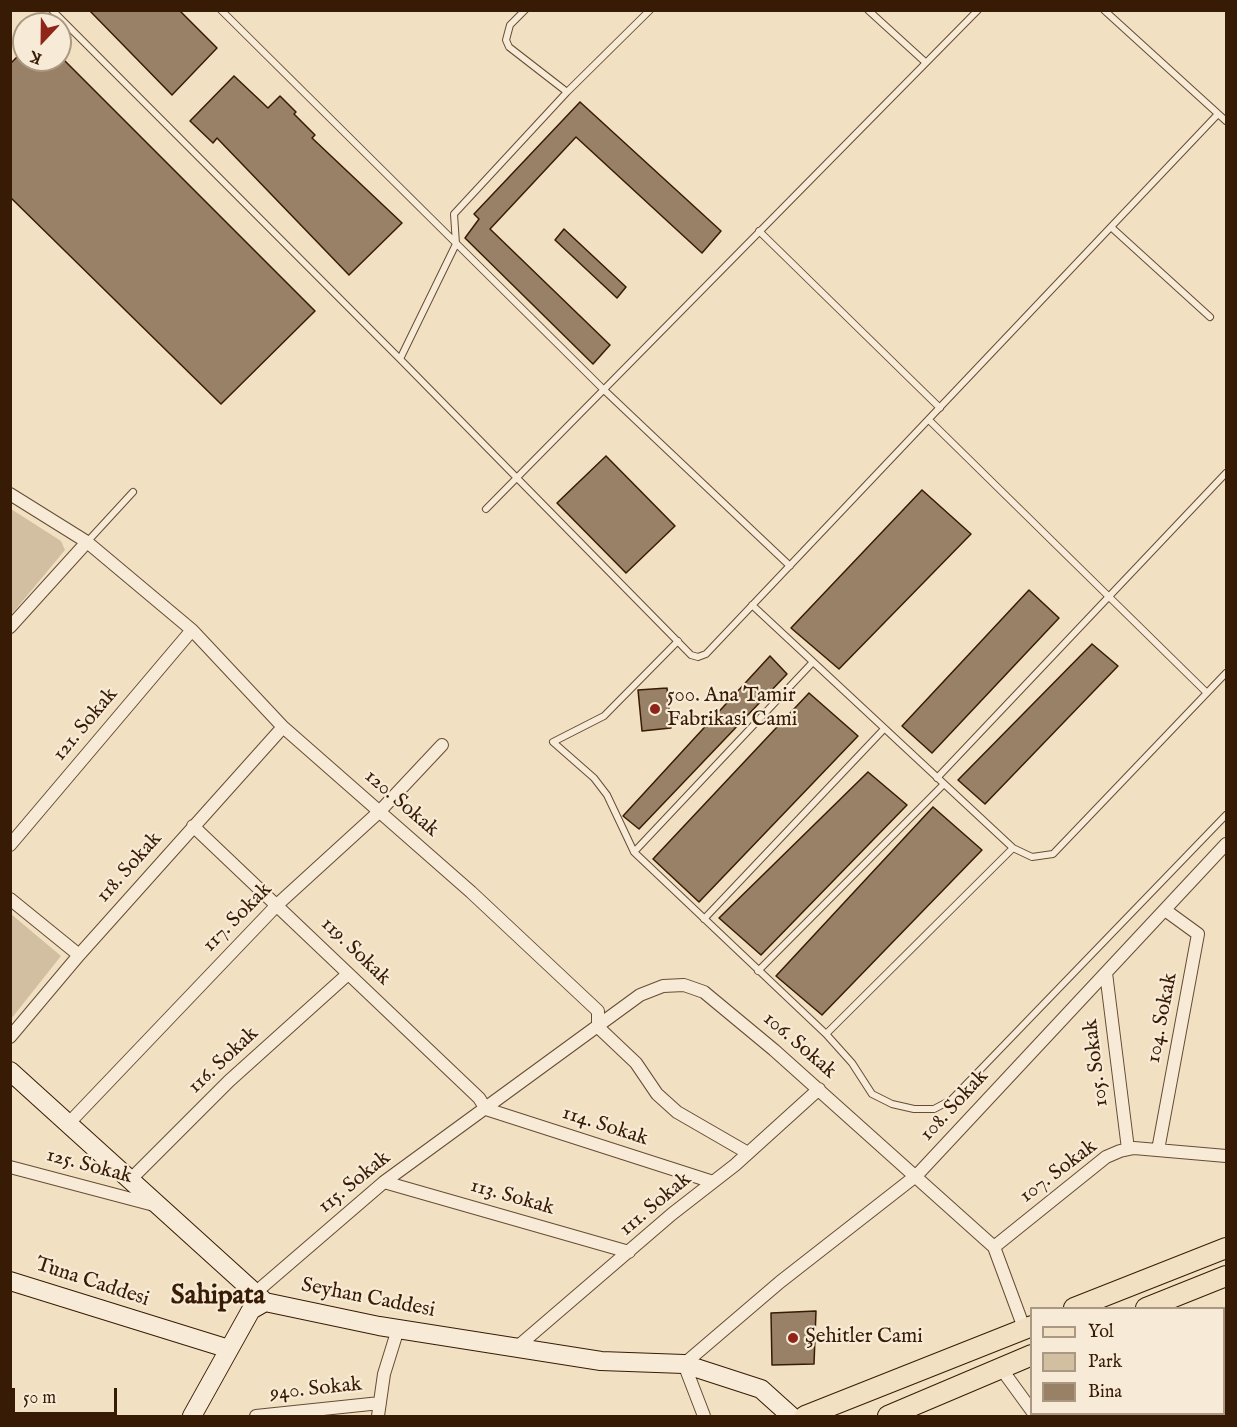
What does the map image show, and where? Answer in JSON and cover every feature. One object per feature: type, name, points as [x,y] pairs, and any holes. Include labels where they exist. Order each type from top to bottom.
[{"type":"main road","points":[[10,1071],[260,1298],[251,1310],[192,1416]]},
{"type":"main road","points":[[1077,1307],[1227,1248]]},
{"type":"main road","points":[[1149,1307],[1227,1276]]},
{"type":"main road","name":"Tuna Caddesi","points":[[10,1281],[229,1349]]},
{"type":"main road","name":"Seyhan Caddesi","points":[[260,1298],[398,1329],[516,1348],[602,1361],[684,1364],[761,1389],[791,1416]]},
{"type":"main road","points":[[805,1416],[1028,1327]]},
{"type":"main road","points":[[888,1416],[1030,1356]]},
{"type":"street","name":"120. Sokak","points":[[10,494],[87,542],[192,630],[283,727],[380,811],[598,1011],[598,1027],[636,1063],[657,1094],[677,1113],[748,1153]]},
{"type":"street","points":[[10,627],[87,542]]},
{"type":"street","name":"121. Sokak","points":[[10,845],[192,630]]},
{"type":"street","name":"118. Sokak","points":[[10,1037],[79,955],[283,727]]},
{"type":"street","name":"117. Sokak","points":[[68,1124],[278,904],[380,811],[442,745]]},
{"type":"street","name":"119. Sokak","points":[[193,826],[278,904],[479,1098],[486,1109]]},
{"type":"street","name":"108. Sokak","points":[[684,1364],[780,1282],[917,1175],[1227,844]]},
{"type":"street","points":[[10,899],[79,955]]},
{"type":"street","name":"104. Sokak","points":[[1158,1150],[1198,934],[1165,910]]},
{"type":"street","name":"105. Sokak","points":[[1106,973],[1128,1149]]},
{"type":"street","name":"116. Sokak","points":[[130,1180],[229,1081],[348,974]]},
{"type":"street","name":"106. Sokak","points":[[486,1109],[640,996],[663,986],[684,985],[704,992],[917,1175],[994,1247],[1028,1327]]},
{"type":"street","name":"111. Sokak","points":[[516,1348],[748,1153],[819,1089]]},
{"type":"street","name":"115. Sokak","points":[[260,1298],[384,1182],[486,1109]]},
{"type":"street","name":"114. Sokak","points":[[486,1109],[713,1182]]},
{"type":"street","name":"107. Sokak","points":[[994,1247],[1106,1158],[1128,1149],[1227,1156]]},
{"type":"street","name":"125. Sokak","points":[[10,1167],[158,1206]]},
{"type":"street","name":"113. Sokak","points":[[384,1182],[629,1252]]},
{"type":"street","points":[[378,1416],[384,1374],[398,1329]]},
{"type":"street","points":[[684,1364],[704,1416]]},
{"type":"street","points":[[1000,1368],[1030,1410]]},
{"type":"street","name":"940. Sokak","points":[[256,1416],[380,1402]]},
{"type":"lane","points":[[52,10],[691,655],[706,654],[1218,114]]},
{"type":"lane","points":[[221,10],[603,389],[790,566]]},
{"type":"lane","points":[[525,10],[510,25],[506,40],[509,47],[567,92]]},
{"type":"lane","points":[[400,359],[456,244],[454,214],[567,92],[650,10]]},
{"type":"lane","points":[[868,10],[924,61]]},
{"type":"lane","points":[[486,509],[924,61],[978,10]]},
{"type":"lane","points":[[1104,10],[1227,121]]},
{"type":"lane","points":[[1111,227],[1210,317]]},
{"type":"lane","points":[[759,231],[940,408]]},
{"type":"lane","points":[[929,420],[1107,598],[1207,693]]},
{"type":"lane","points":[[937,778],[1227,473]]},
{"type":"lane","points":[[87,542],[133,492]]},
{"type":"lane","points":[[752,605],[1013,849],[1032,857],[1053,854],[1227,673]]},
{"type":"lane","points":[[678,641],[604,716],[553,742],[594,778],[607,795],[634,852],[826,1034],[852,1062],[872,1094],[892,1104],[914,1110],[934,1108],[951,1100],[1227,815]]},
{"type":"lane","points":[[634,852],[813,662]]},
{"type":"lane","points":[[704,919],[884,729]]},
{"type":"lane","points":[[758,971],[944,784]]},
{"type":"lane","points":[[826,1034],[1013,849]]},
{"type":"green space","points":[[11,509],[61,541],[65,550],[11,615]]},
{"type":"green space","points":[[11,914],[61,956],[11,1019]]},
{"type":"building","points":[[89,10],[179,10],[217,48],[172,95]]},
{"type":"building","points":[[12,62],[12,72],[72,72],[72,68],[315,311],[221,404],[10,197],[10,64]]},
{"type":"building","points":[[234,76],[268,108],[280,96],[315,135],[312,138],[402,223],[349,275],[217,138],[213,143],[190,121]]},
{"type":"building","points":[[580,102],[721,231],[702,253],[576,137],[490,229],[610,345],[593,364],[465,238],[479,219],[474,214]]},
{"type":"building","points":[[564,229],[626,287],[617,298],[555,240]]},
{"type":"building","points":[[606,456],[675,526],[626,573],[557,503]]},
{"type":"building","points":[[922,490],[971,534],[839,669],[791,628]]},
{"type":"building","points":[[1029,590],[1059,618],[932,753],[902,726]]},
{"type":"building","points":[[1092,644],[1118,666],[985,804],[958,780]]},
{"type":"building","points":[[770,656],[787,674],[639,829],[623,816]]},
{"type":"building","name":"500. Ana Tamir Fabrikasi Cami","points":[[667,688],[671,728],[642,731],[638,690]]},
{"type":"building","points":[[809,693],[858,736],[699,902],[653,859]]},
{"type":"building","points":[[868,772],[907,805],[761,955],[719,918]]},
{"type":"building","points":[[933,807],[982,850],[822,1015],[776,976]]},
{"type":"building","name":"Şehitler Cami","points":[[816,1311],[814,1364],[772,1365],[771,1313]]},
{"type":"place","name":"500. Ana Tamir Fabrikasi Cami","points":[[655,709]]},
{"type":"place","name":"Şehitler Cami","points":[[793,1338]]},
{"type":"district","name":"Sahipata","points":[[218,1297]]}]
